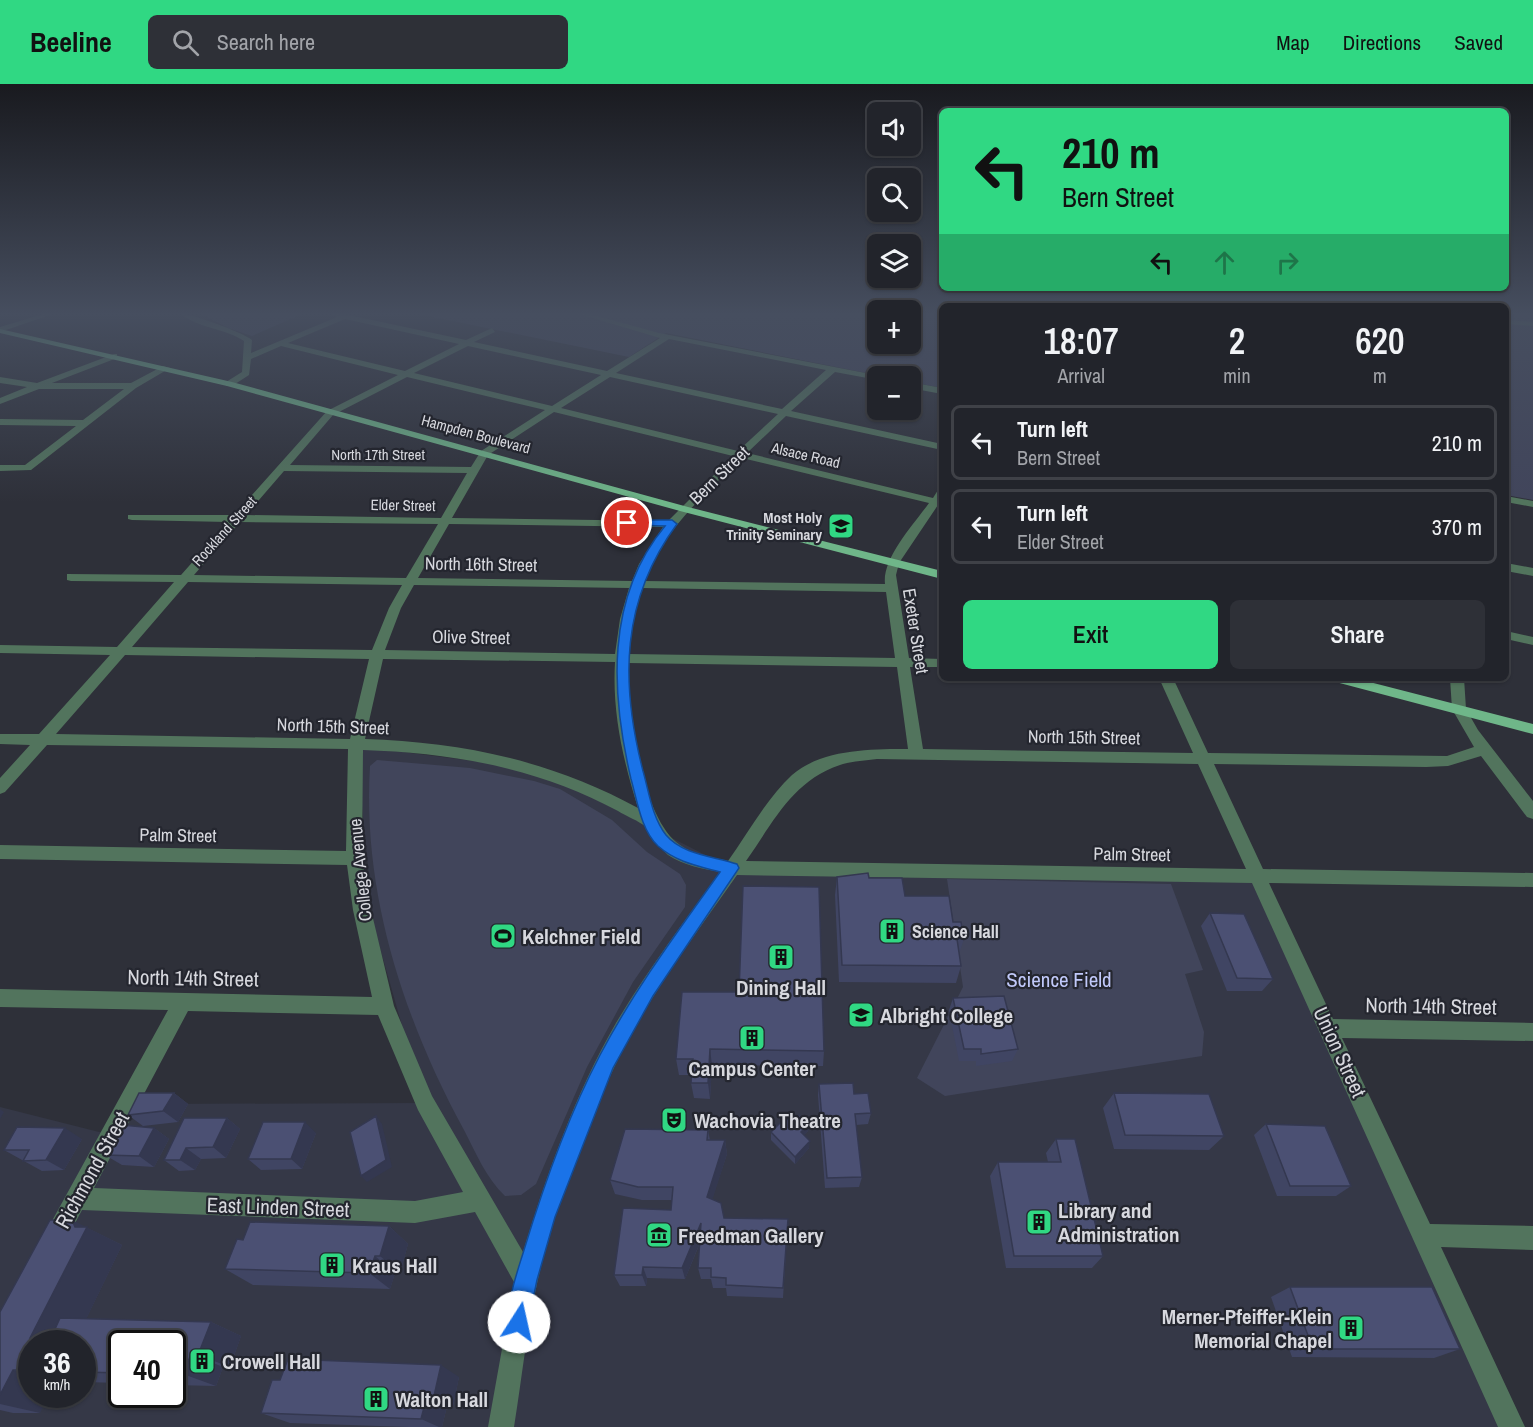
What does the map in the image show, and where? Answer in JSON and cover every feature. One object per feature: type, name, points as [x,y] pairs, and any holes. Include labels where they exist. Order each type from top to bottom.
[{"type":"main road","name":"Hampden Boulevard","points":[[200,377],[684,509],[939,574]]},
{"type":"main road","points":[[1349,681],[1533,729]]},
{"type":"street","points":[[0,401],[60,377]]},
{"type":"street","points":[[0,468],[27,468],[133,386],[150,377]]},
{"type":"street","points":[[229,384],[240,377]]},
{"type":"street","name":"Rockland Street","points":[[0,788],[182,578],[330,413],[401,377]]},
{"type":"street","name":"Alsace Road","points":[[417,377],[738,456],[939,499]]},
{"type":"street","points":[[484,453],[602,377]]},
{"type":"street","points":[[624,377],[939,446]]},
{"type":"street","name":"Bern Street","points":[[731,868],[686,857],[662,841],[651,822],[628,739],[622,700],[621,658],[628,618],[637,584],[660,539],[684,509],[825,377]]},
{"type":"street","points":[[0,380],[36,386],[133,386]]},
{"type":"street","points":[[921,387],[939,390]]},
{"type":"street","points":[[0,422],[87,423]]},
{"type":"street","name":"College Avenue","points":[[484,453],[395,608],[377,654],[357,746],[354,858],[362,910],[384,1006],[425,1103],[526,1280]]},
{"type":"street","name":"North 17th Street","points":[[281,468],[474,470]]},
{"type":"street","name":"Exeter Street","points":[[916,754],[899,622],[891,588],[893,563],[939,500]]},
{"type":"street","points":[[1509,500],[1533,504]]},
{"type":"street","name":"Elder Street","points":[[132,517],[672,524]]},
{"type":"street","points":[[1509,568],[1533,572]]},
{"type":"street","name":"North 16th Street","points":[[71,577],[891,588]]},
{"type":"street","points":[[1509,636],[1533,641]]},
{"type":"street","name":"Olive Street","points":[[0,649],[939,663]]},
{"type":"street","name":"Union Street","points":[[1167,681],[1512,1427]]},
{"type":"street","points":[[1457,681],[1458,709],[1484,749],[1533,813]]},
{"type":"street","name":"North 15th Street","points":[[0,739],[357,746],[454,752],[514,763],[591,789],[651,822]]},
{"type":"street","name":"North 15th Street","points":[[731,868],[799,778],[830,762],[856,755],[1426,762],[1448,761],[1484,749]]},
{"type":"street","name":"Palm Street","points":[[0,852],[354,858]]},
{"type":"street","points":[[501,1427],[526,1280],[548,1206],[585,1108],[606,1061],[647,990],[731,868]]},
{"type":"street","name":"Palm Street","points":[[731,868],[1533,880]]},
{"type":"street","name":"North 14th Street","points":[[0,998],[384,1006]]},
{"type":"street","name":"Richmond Street","points":[[45,1255],[183,1001]]},
{"type":"street","name":"North 14th Street","points":[[1329,1028],[1533,1032]]},
{"type":"street","name":"East Linden Street","points":[[77,1198],[415,1212],[479,1200]]},
{"type":"street","points":[[1424,1235],[1533,1238]]},
{"type":"shaded area","name":"Albright College","points":[[356,746],[536,769],[731,868],[1258,875],[1513,1427],[0,1427],[0,1107],[111,1135],[154,1104],[424,1103],[374,927]]},
{"type":"green space","points":[[921,377],[939,377],[939,387],[921,384]]},
{"type":"green space","points":[[1509,377],[1533,377],[1533,500],[1509,496]]},
{"type":"green space","points":[[377,760],[470,768],[534,781],[560,789],[612,820],[647,852],[680,874],[686,885],[685,907],[633,982],[587,1067],[536,1184],[521,1195],[505,1196],[482,1165],[442,1088],[406,1000],[380,908],[373,861],[369,814],[370,766]]},
{"type":"green space","name":"Science Field","points":[[947,879],[1171,884],[1203,970],[1185,974],[1204,1032],[1202,1056],[945,1096],[917,1078],[963,987]]},
{"type":"building","name":"Science Hall","points":[[868,873],[869,878],[902,878],[905,896],[949,896],[953,922],[961,922],[964,939],[957,939],[961,966],[842,965],[837,877]]},
{"type":"building","points":[[743,886],[819,887],[824,1051],[710,1049],[708,1083],[691,1083],[693,1059],[676,1059],[682,992],[739,992]]},
{"type":"building","points":[[1210,913],[1244,914],[1273,979],[1237,978]]},
{"type":"building","points":[[1004,996],[1018,1049],[981,1054],[981,1049],[964,1049],[953,998]]},
{"type":"building","points":[[853,1083],[854,1094],[868,1093],[871,1113],[855,1114],[862,1177],[827,1178],[819,1084]]},
{"type":"building","points":[[139,1093],[174,1093],[163,1111],[128,1115]]},
{"type":"building","points":[[1114,1093],[1209,1094],[1224,1136],[1125,1135]]},
{"type":"building","points":[[799,1115],[809,1124],[801,1132],[810,1141],[795,1157],[771,1132],[786,1117],[791,1123]]},
{"type":"building","points":[[376,1116],[386,1160],[361,1176],[350,1132]]},
{"type":"building","points":[[184,1118],[227,1118],[213,1147],[186,1148],[180,1160],[164,1160]]},
{"type":"building","points":[[263,1122],[305,1122],[291,1159],[248,1159]]},
{"type":"building","points":[[1266,1124],[1325,1126],[1351,1186],[1290,1186]]},
{"type":"building","points":[[122,1125],[154,1128],[139,1156],[105,1155]]},
{"type":"building","points":[[17,1127],[65,1128],[46,1160],[23,1161],[29,1150],[4,1150]]},
{"type":"building","points":[[625,1129],[708,1130],[707,1140],[725,1140],[707,1197],[721,1203],[724,1218],[788,1219],[783,1288],[726,1285],[726,1278],[711,1277],[711,1268],[698,1268],[701,1223],[682,1268],[643,1267],[642,1275],[614,1275],[623,1208],[671,1210],[673,1187],[638,1187],[610,1180]]},
{"type":"building","name":"Library and Administration","points":[[1056,1139],[1075,1139],[1103,1256],[1014,1256],[998,1162],[1061,1162]]},
{"type":"building","points":[[50,1220],[72,1220],[75,1227],[87,1227],[34,1330],[18,1330],[18,1370],[13,1370],[0,1395],[0,1312]]},
{"type":"building","points":[[250,1222],[389,1226],[380,1256],[375,1256],[369,1273],[225,1269],[237,1239],[243,1240]]},
{"type":"building","name":"Merner-Pfeiffer-Klein Memorial Chapel","points":[[1290,1287],[1432,1287],[1460,1349],[1313,1349]]},
{"type":"building","points":[[60,1318],[211,1322],[198,1355],[191,1354],[186,1366],[186,1330],[108,1330],[108,1373],[96,1372],[96,1330],[55,1330]]},
{"type":"building","name":"Walton Hall","points":[[288,1359],[441,1365],[434,1396],[427,1396],[421,1419],[261,1413],[272,1380],[280,1380]]},
{"type":"place","name":"Most Holy Trinity Seminary","points":[[841,526]]},
{"type":"place","name":"Science Hall","points":[[892,931]]},
{"type":"place","name":"Kelchner Field","points":[[503,936]]},
{"type":"place","name":"Dining Hall","points":[[781,957]]},
{"type":"place","name":"Albright College","points":[[861,1015]]},
{"type":"place","name":"Campus Center","points":[[752,1038]]},
{"type":"place","name":"Wachovia Theatre","points":[[674,1120]]},
{"type":"place","name":"Library and Administration","points":[[1039,1222]]},
{"type":"place","name":"Freedman Gallery","points":[[659,1235]]},
{"type":"place","name":"Kraus Hall","points":[[332,1265]]},
{"type":"place","name":"Merner-Pfeiffer-Klein Memorial Chapel","points":[[1351,1328]]},
{"type":"place","name":"Crowell Hall","points":[[202,1361]]},
{"type":"place","name":"Walton Hall","points":[[376,1399]]},
{"type":"route","points":[[519,1322],[526,1280],[544,1217],[585,1108],[606,1061],[647,990],[731,868],[686,857],[662,841],[651,822],[644,801],[626,729],[622,700],[621,658],[624,634],[637,584],[660,539],[672,524],[627,523]]}]
